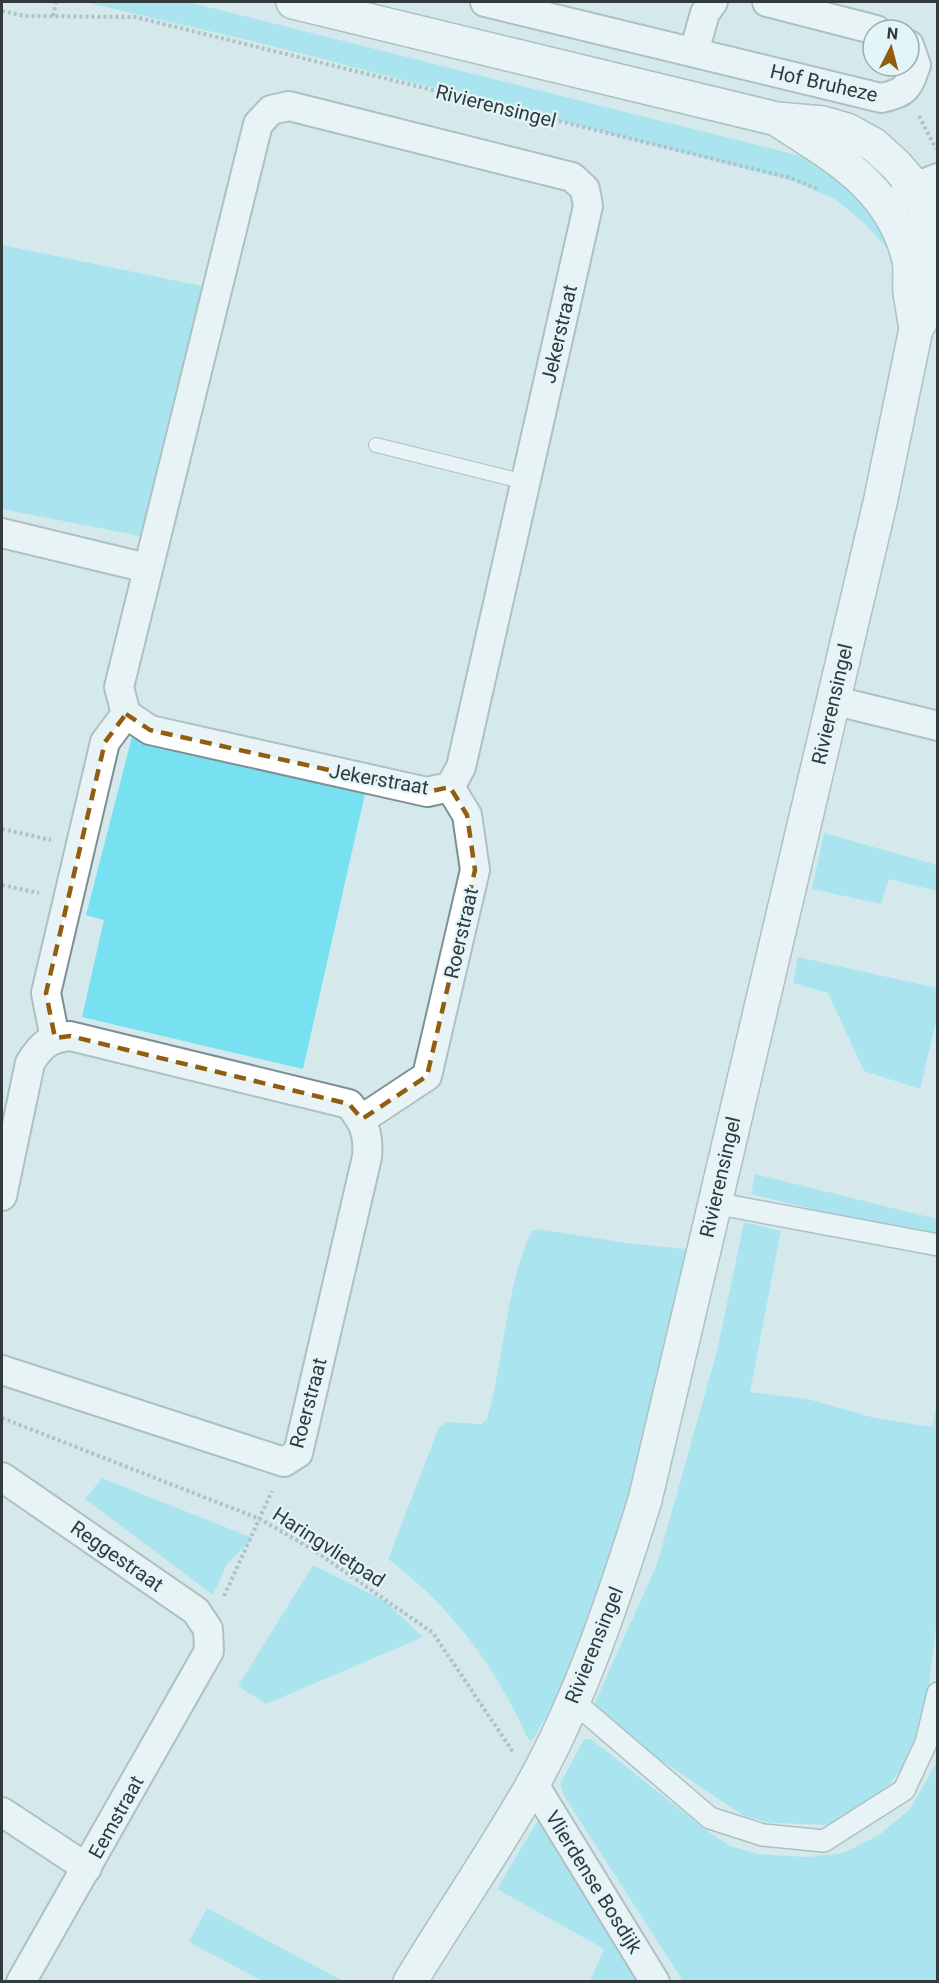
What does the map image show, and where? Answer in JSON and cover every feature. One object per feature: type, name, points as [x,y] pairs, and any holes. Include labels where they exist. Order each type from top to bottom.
[{"type":"street","name":"Rivierensingel","points":[[293,2],[777,119],[823,123],[848,130],[873,146],[896,165],[926,182],[936,255],[933,301],[916,328],[880,503],[645,1500],[615,1596],[572,1700],[533,1783],[410,1982]]},
{"type":"street","name":"Hof Bruheze","points":[[485,2],[881,98],[898,94],[909,85],[911,78]]},
{"type":"street","points":[[694,52],[705,13],[713,2]]},
{"type":"street","points":[[767,2],[861,26]]},
{"type":"street","name":"Jekerstraat","points":[[289,106],[493,157],[572,177],[585,189],[588,206],[461,767],[450,787],[427,792],[150,730],[126,714],[119,687],[147,568],[258,124],[271,110],[289,106]]},
{"type":"street","name":"Rivierensingel","points":[[777,119],[841,161],[872,188],[887,208],[901,234],[909,262],[910,291],[916,328]]},
{"type":"street","points":[[887,208],[926,182]]},
{"type":"street","points":[[2,533],[147,568]]},
{"type":"street","points":[[832,700],[938,726]]},
{"type":"street","points":[[55,1038],[46,993],[105,742],[126,714]]},
{"type":"street","name":"Roerstraat","points":[[2,1370],[284,1462],[298,1453],[367,1157],[368,1138],[362,1119],[428,1076],[475,870],[467,815],[450,787]]},
{"type":"street","points":[[2,1196],[30,1063],[40,1046],[55,1038],[70,1036],[349,1104],[362,1119]]},
{"type":"street","points":[[714,1203],[938,1245]]},
{"type":"street","name":"Reggestraat","points":[[2,1477],[196,1611],[209,1640]]},
{"type":"street","name":"Eemstraat","points":[[21,1982],[87,1868],[209,1640]]},
{"type":"street","points":[[572,1700],[710,1818],[763,1835],[824,1841],[904,1790],[926,1743],[938,1693]]},
{"type":"street","name":"Vlierdense Bosdijk","points":[[533,1783],[655,1982]]},
{"type":"street","points":[[2,1812],[87,1868]]},
{"type":"lane","points":[[376,445],[525,482]]},
{"type":"path","points":[[53,16],[56,2]]},
{"type":"path","name":"Rivierensingel","points":[[2,11],[25,16],[135,17],[791,178],[827,193]]},
{"type":"path","points":[[898,94],[923,120],[938,152]]},
{"type":"path","points":[[2,829],[81,847]]},
{"type":"path","points":[[2,885],[67,899]]},
{"type":"path","name":"Haringvlietpad","points":[[2,1419],[260,1519],[323,1556],[433,1633],[533,1783]]},
{"type":"path","points":[[209,1640],[260,1519]]},
{"type":"highlighted area","points":[[126,714],[150,730],[427,792],[450,787],[467,815],[475,870],[427,1076],[362,1119],[349,1104],[70,1036],[55,1038],[46,993],[105,742]]},
{"type":"shaded area","points":[[84,2],[188,2],[809,158],[838,180],[878,217],[897,248],[903,265],[863,222],[835,199],[793,181],[260,43]]},
{"type":"shaded area","points":[[2,245],[202,286],[140,536],[2,509]]},
{"type":"shaded area","points":[[133,733],[367,785],[303,1069],[82,1017],[104,920],[86,915]]},
{"type":"shaded area","points":[[824,833],[937,865],[937,891],[889,879],[881,904],[812,889]]},
{"type":"shaded area","points":[[798,957],[937,988],[937,1018],[920,1089],[864,1071],[828,993],[793,983]]},
{"type":"shaded area","points":[[755,1174],[937,1219],[937,1240],[751,1194]]},
{"type":"shaded area","points":[[744,1222],[781,1231],[750,1392],[808,1399],[875,1418],[932,1427],[937,1403],[937,1621],[926,1707],[912,1754],[872,1809],[831,1825],[771,1823],[744,1816],[650,1753],[593,1707],[657,1564],[717,1351]]},
{"type":"shaded area","points":[[539,1229],[626,1243],[696,1250],[661,1410],[569,1677],[532,1741],[528,1739],[501,1687],[470,1640],[432,1597],[388,1559],[439,1427],[447,1422],[481,1424],[487,1419],[516,1273],[532,1231]]},
{"type":"shaded area","points":[[102,1478],[253,1538],[227,1564],[213,1595],[85,1499]]},
{"type":"shaded area","points":[[313,1565],[385,1601],[423,1637],[266,1704],[238,1686]]},
{"type":"shaded area","points":[[584,1739],[591,1739],[710,1833],[730,1846],[758,1854],[807,1857],[843,1853],[879,1835],[910,1809],[937,1762],[937,1981],[683,1981],[564,1796],[560,1784]]},
{"type":"shaded area","points":[[540,1817],[644,1981],[590,1981],[604,1949],[497,1889]]},
{"type":"shaded area","points":[[207,1908],[343,1981],[262,1981],[189,1942]]}]
